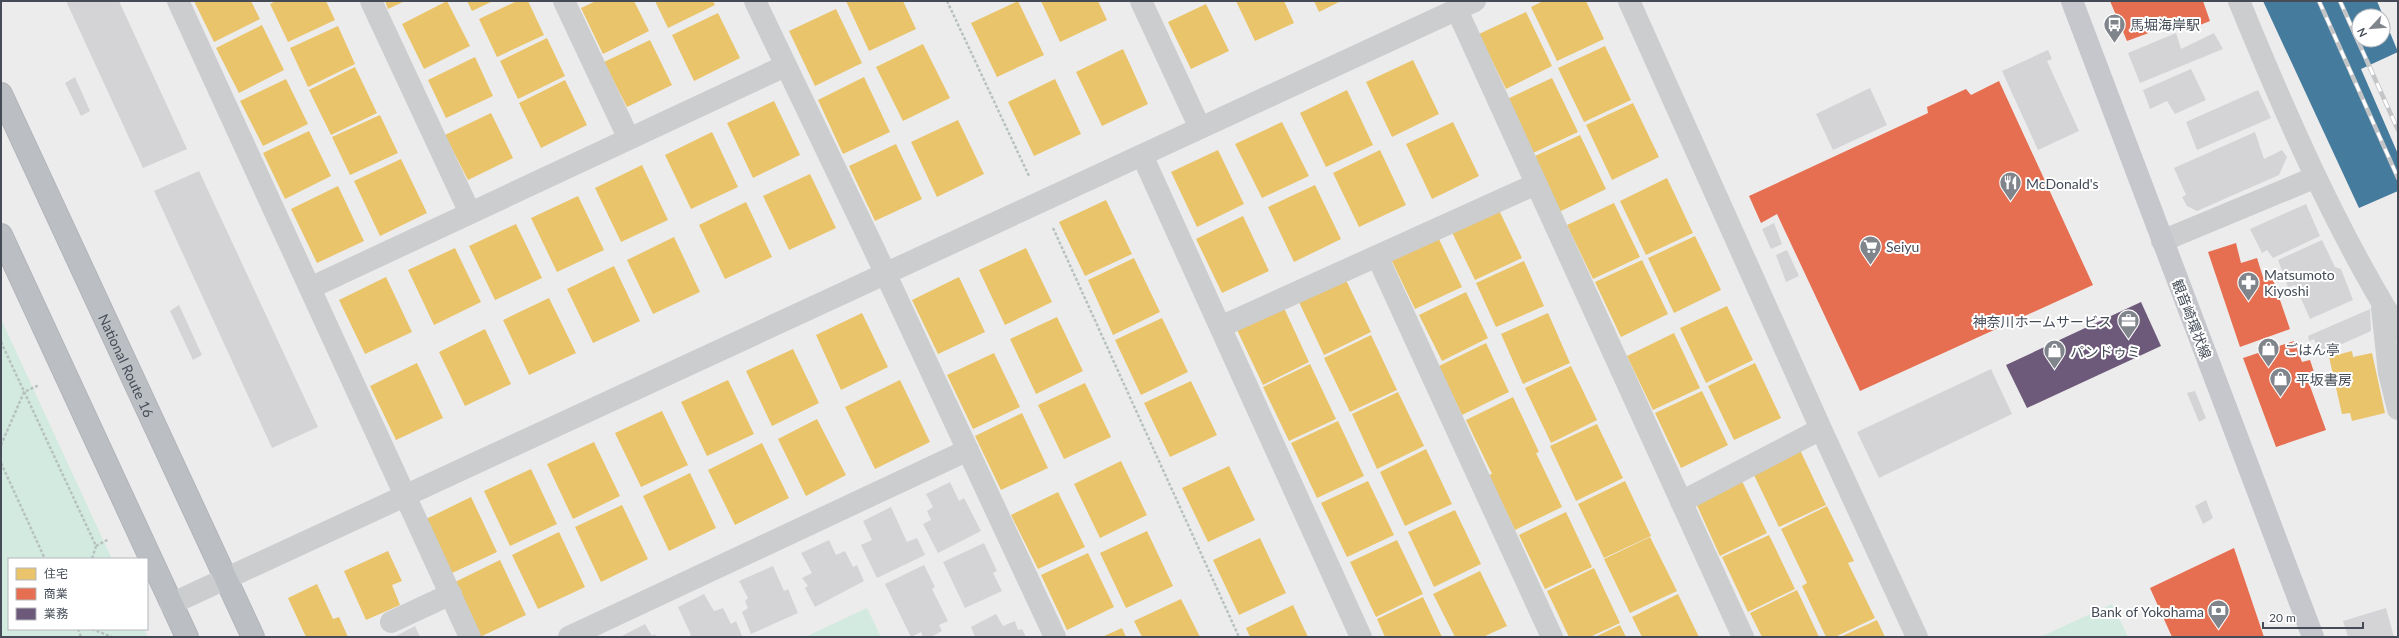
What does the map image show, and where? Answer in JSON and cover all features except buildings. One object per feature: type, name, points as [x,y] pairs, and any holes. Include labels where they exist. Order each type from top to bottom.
[{"type":"highway","name":"National Route 16","points":[[1,94],[253,637]]},
{"type":"highway","points":[[1,235],[187,637]]},
{"type":"main road","name":"観音崎環状線","points":[[2072,1],[2313,637]]},
{"type":"street","points":[[178,1],[470,637]]},
{"type":"street","points":[[371,1],[470,213]]},
{"type":"street","points":[[564,1],[629,139]]},
{"type":"street","points":[[755,1],[886,273],[1055,637]]},
{"type":"street","points":[[1141,1],[1200,128]]},
{"type":"street","points":[[1629,1],[1820,429],[1917,637]]},
{"type":"street","points":[[2239,1],[2316,177],[2382,303],[2398,329]]},
{"type":"street","points":[[171,604],[1466,5],[1536,184],[1743,637]]},
{"type":"street","points":[[310,288],[785,66]]},
{"type":"street","points":[[1142,155],[1361,637]]},
{"type":"street","points":[[2162,241],[2316,177]]},
{"type":"street","points":[[1220,327],[1536,184]]},
{"type":"street","points":[[1377,256],[1552,637]]},
{"type":"street","points":[[2382,303],[2389,373],[2398,409]]},
{"type":"street","points":[[1682,502],[1820,429]]},
{"type":"street","points":[[569,637],[968,450]]},
{"type":"street","points":[[392,622],[451,594]]},
{"type":"path","points":[[947,1],[1041,202],[1239,637]]},
{"type":"path","points":[[1,342],[96,546],[92,558]]},
{"type":"path","points":[[1,445],[24,392],[46,382]]},
{"type":"path","points":[[1,463],[45,558]]},
{"type":"path","points":[[96,546],[110,539]]},
{"type":"path","points":[[94,630],[112,637]]},
{"type":"green space","points":[[1,319],[112,558],[8,558],[8,630],[144,630],[148,637],[1,637]]},
{"type":"green space","points":[[2112,604],[2128,637],[2040,637]]},
{"type":"green space","points":[[867,608],[881,637],[805,637]]},
{"type":"railway","points":[[2319,1],[2398,178]]},
{"type":"railway","points":[[2340,1],[2398,130]]},
{"type":"place","name":"馬堀海岸駅","points":[[2115,44]]},
{"type":"place","name":"McDonald's","points":[[2010,202]]},
{"type":"place","name":"Seiyu","points":[[1871,266]]},
{"type":"place","name":"Matsumoto Kiyoshi","points":[[2249,302]]},
{"type":"place","name":"神奈川ホームサービス","points":[[2128,340]]},
{"type":"place","name":"ごはん亭","points":[[2268,368]]},
{"type":"place","name":"パンドゥミ","points":[[2055,370]]},
{"type":"place","name":"平坂書房","points":[[2281,398]]},
{"type":"place","name":"Bank of Yokohama","points":[[2219,630]]}]
